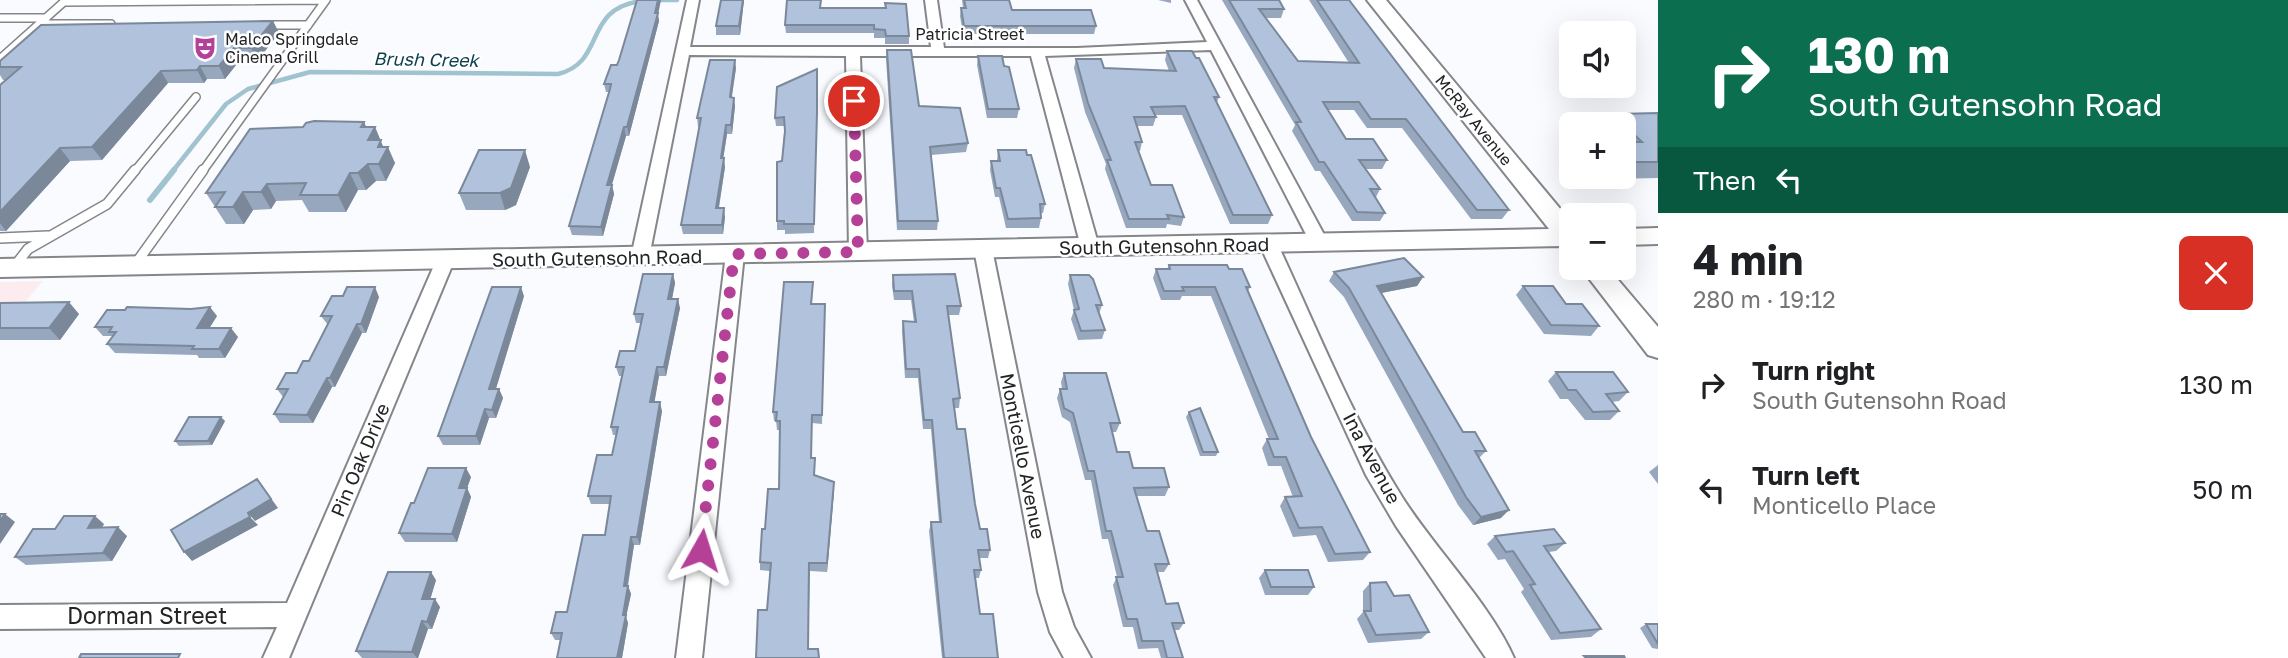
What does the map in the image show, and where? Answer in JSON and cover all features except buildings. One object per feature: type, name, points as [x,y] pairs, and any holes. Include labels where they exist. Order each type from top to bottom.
[{"type":"street","points":[[931,0],[938,51]]},
{"type":"street","points":[[1191,0],[1319,242]]},
{"type":"street","name":"McRay Avenue","points":[[1376,0],[1559,223]]},
{"type":"street","points":[[640,257],[693,2]]},
{"type":"street","name":"Patricia Street","points":[[683,51],[1037,52],[1216,46]]},
{"type":"street","points":[[853,51],[858,252]]},
{"type":"street","points":[[1037,52],[1090,247]]},
{"type":"street","points":[[1636,237],[1658,236]]},
{"type":"street","name":"South Gutensohn Road","points":[[7,268],[1559,238]]},
{"type":"street","name":"Ina Avenue","points":[[1268,243],[1367,454],[1392,501],[1478,619],[1501,658]]},
{"type":"street","name":"Monticello Avenue","points":[[983,249],[1050,592],[1063,632],[1077,658]]},
{"type":"street","points":[[689,658],[734,254]]},
{"type":"street","name":"Pin Oak Drive","points":[[276,658],[444,261]]},
{"type":"street","points":[[1604,280],[1658,347]]},
{"type":"street","name":"Dorman Street","points":[[0,617],[295,615]]},
{"type":"lane","points":[[0,59],[65,1],[326,0]]},
{"type":"lane","points":[[134,266],[326,0]]},
{"type":"lane","points":[[0,18],[46,18]]},
{"type":"lane","points":[[40,24],[120,24]]},
{"type":"lane","points":[[254,24],[308,25]]},
{"type":"lane","points":[[7,268],[48,236],[107,204],[196,97]]},
{"type":"lane","points":[[0,238],[48,236]]},
{"type":"shaded area","points":[[43,281],[0,331],[0,282]]},
{"type":"waterway","name":"Brush Creek","points":[[653,0],[677,0]]},
{"type":"waterway","name":"Brush Creek","points":[[172,172],[226,104],[248,89],[310,72],[558,74],[573,68],[583,59],[610,14],[623,6],[642,1]]},
{"type":"waterway","name":"Brush Creek","points":[[150,200],[174,170]]},
{"type":"place","name":"Malco Springdale Cinema Grill","points":[[205,48]]},
{"type":"route","points":[[701,550],[734,254],[858,252],[854,101]]}]
